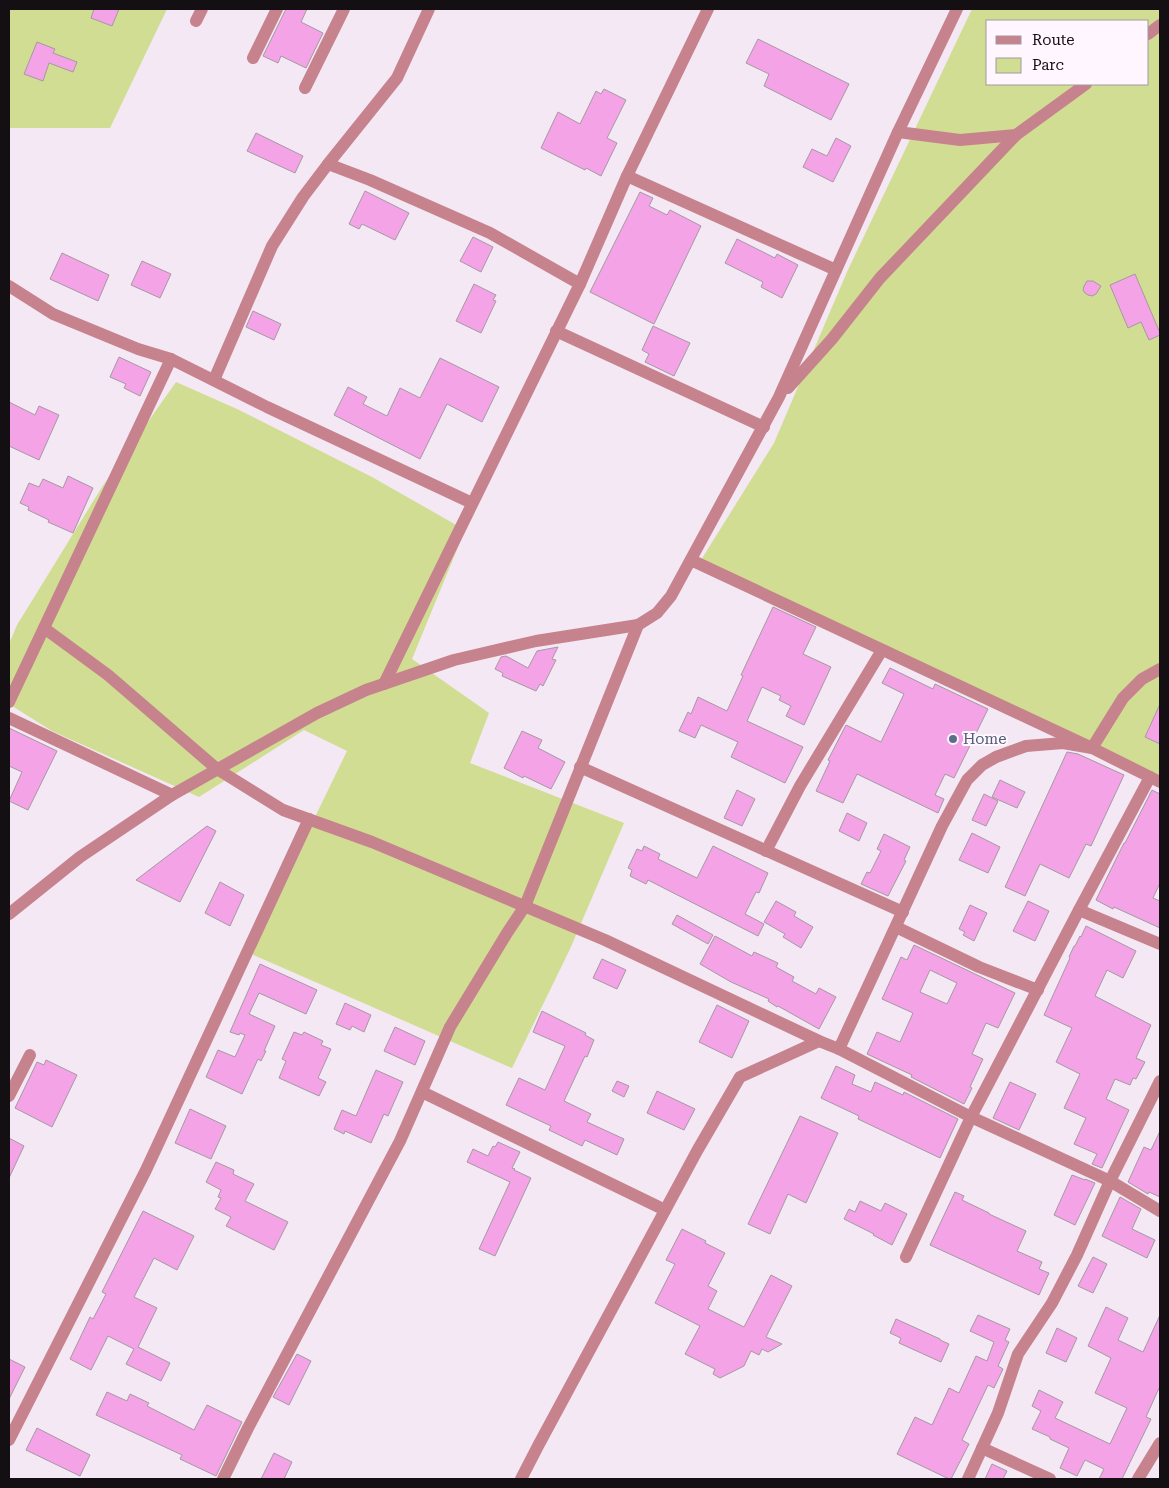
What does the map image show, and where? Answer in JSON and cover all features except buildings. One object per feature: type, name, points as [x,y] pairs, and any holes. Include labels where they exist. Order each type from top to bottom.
[{"type":"street","points":[[196,21],[202,9]]},
{"type":"street","points":[[253,58],[277,9]]},
{"type":"street","points":[[305,88],[344,9]]},
{"type":"street","points":[[214,380],[272,246],[303,197],[397,78],[429,9]]},
{"type":"street","points":[[384,684],[580,284],[627,176],[708,9]]},
{"type":"street","points":[[9,914],[80,857],[172,795],[317,713],[366,690],[454,660],[536,641],[638,625],[657,613],[671,596],[779,397],[898,132],[957,9]]},
{"type":"street","points":[[1149,33],[1160,25]]},
{"type":"street","points":[[779,397],[832,339],[880,278],[1016,135],[1085,85]]},
{"type":"street","points":[[898,132],[960,140],[1016,135]]},
{"type":"street","points":[[328,164],[370,180],[490,234],[580,284]]},
{"type":"street","points":[[627,176],[836,270]]},
{"type":"street","points":[[9,286],[53,314],[138,349],[170,359],[472,503]]},
{"type":"street","points":[[556,331],[764,427]]},
{"type":"street","points":[[9,702],[170,359]]},
{"type":"street","points":[[691,560],[1092,748],[1155,780],[1079,910],[971,1117],[906,1257]]},
{"type":"street","points":[[223,1479],[400,1141],[450,1027],[507,932],[525,906],[638,625]]},
{"type":"street","points":[[44,628],[108,675],[217,769],[283,810],[372,842],[605,940],[839,1048],[971,1117],[1110,1181],[1160,1211]]},
{"type":"street","points":[[766,851],[800,786],[882,650]]},
{"type":"street","points":[[1092,748],[1123,698],[1142,679],[1160,669]]},
{"type":"street","points":[[9,718],[172,795]]},
{"type":"street","points":[[839,1048],[942,826],[967,780],[982,765],[996,757],[1026,746],[1063,742],[1092,748]]},
{"type":"street","points":[[580,767],[902,912]]},
{"type":"street","points":[[9,1440],[146,1170],[309,820]]},
{"type":"street","points":[[1079,910],[1160,944]]},
{"type":"street","points":[[896,927],[979,967],[1038,990]]},
{"type":"street","points":[[521,1479],[697,1151],[740,1077],[819,1040]]},
{"type":"street","points":[[9,1096],[30,1054]]},
{"type":"street","points":[[968,1479],[998,1413],[1018,1354],[1052,1303],[1077,1255],[1110,1181],[1160,1081]]},
{"type":"street","points":[[422,1092],[665,1210]]},
{"type":"street","points":[[1138,1479],[1160,1443]]},
{"type":"street","points":[[982,1448],[1050,1479]]},
{"type":"green space","points":[[9,9],[167,9],[110,128],[9,128]]},
{"type":"green space","points":[[972,9],[1160,9],[1160,776],[701,560],[774,443],[847,272]]},
{"type":"green space","points":[[176,382],[237,409],[372,477],[465,530],[412,659],[489,713],[470,763],[624,823],[570,949],[512,1068],[249,953],[347,751],[304,730],[199,797],[52,731],[9,704],[9,644],[17,625],[102,487]]},
{"type":"place","name":"Home","points":[[953,739]]}]
